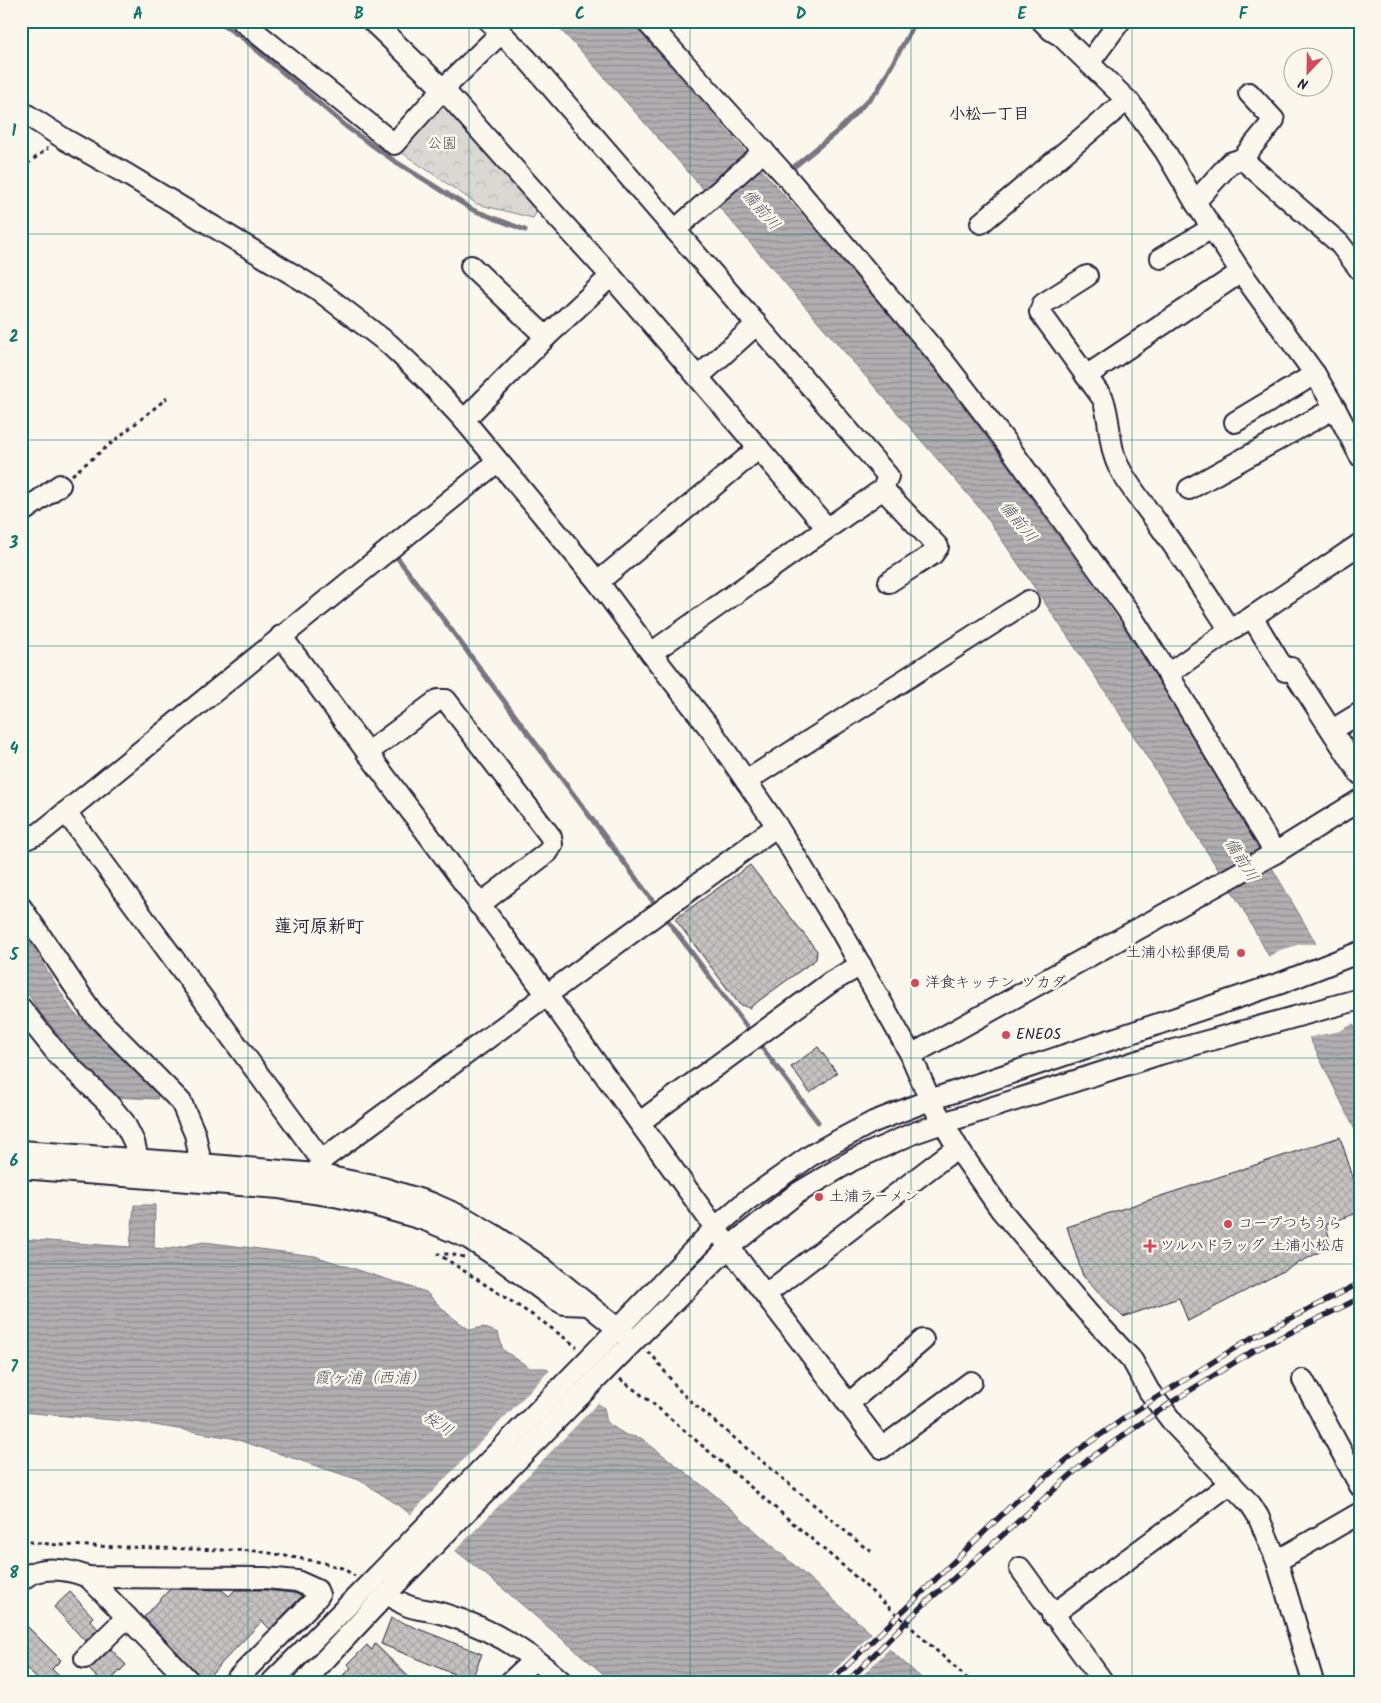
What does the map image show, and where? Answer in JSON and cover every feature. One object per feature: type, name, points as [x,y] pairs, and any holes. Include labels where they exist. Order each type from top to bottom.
[{"type":"street","points":[[242,21],[394,144],[495,27],[527,58],[888,476],[883,488],[651,653]]},
{"type":"street","points":[[372,21],[443,89],[611,276],[827,528]]},
{"type":"street","points":[[646,21],[945,363],[1062,519],[1128,611],[1168,674],[1272,855]]},
{"type":"street","points":[[1042,21],[1061,36],[1127,100],[1165,151],[1195,202],[1241,272],[1315,374],[1360,456]]},
{"type":"street","points":[[1089,63],[1120,21]]},
{"type":"street","points":[[1195,202],[1230,164],[1242,159],[1274,120],[1249,93]]},
{"type":"street","points":[[981,223],[1127,100]]},
{"type":"street","points":[[21,111],[58,135],[294,274],[317,289],[388,344],[422,375],[464,420],[598,582],[711,730],[777,826],[861,965],[910,1053],[930,1100],[958,1150],[1008,1218],[1081,1305],[1132,1360],[1149,1391],[1174,1424],[1251,1505],[1258,1516],[1277,1561],[1312,1682]]},
{"type":"street","points":[[675,230],[762,154]]},
{"type":"street","points":[[1242,159],[1339,243],[1360,270]]},
{"type":"street","points":[[1161,258],[1212,228]]},
{"type":"street","points":[[471,266],[546,337]]},
{"type":"street","points":[[1086,376],[1241,272]]},
{"type":"street","points":[[464,420],[546,337],[611,276]]},
{"type":"street","points":[[1087,276],[1043,304],[1040,312],[1103,399],[1114,455],[1120,469],[1230,630]]},
{"type":"street","points":[[698,376],[756,324]]},
{"type":"street","points":[[1235,422],[1315,374]]},
{"type":"street","points":[[1189,489],[1335,408]]},
{"type":"street","points":[[598,582],[759,448]]},
{"type":"street","points":[[21,841],[40,833],[497,462]]},
{"type":"street","points":[[23,508],[60,485]]},
{"type":"street","points":[[883,488],[938,547],[933,554],[889,582]]},
{"type":"street","points":[[1168,674],[1230,630],[1357,553]]},
{"type":"street","points":[[746,781],[1028,601]]},
{"type":"street","points":[[1252,617],[1284,671],[1291,668],[1360,774]]},
{"type":"street","points":[[281,636],[547,995],[729,1246],[882,1448],[971,1382]]},
{"type":"street","points":[[367,753],[438,700],[446,700],[551,837],[552,845],[548,852],[479,905]]},
{"type":"street","points":[[1332,730],[1360,713]]},
{"type":"street","points":[[910,1053],[920,1050],[1216,887],[1272,855],[1360,800]]},
{"type":"street","points":[[66,812],[317,1154],[320,1167]]},
{"type":"street","points":[[320,1167],[547,995],[777,826]]},
{"type":"street","points":[[21,907],[92,1012],[182,1102],[195,1134],[201,1164]]},
{"type":"street","points":[[304,1682],[620,1341],[716,1226],[746,1201],[810,1156],[873,1122],[930,1100],[1281,983],[1360,952]]},
{"type":"street","points":[[640,1122],[831,982],[861,965]]},
{"type":"street","points":[[272,1682],[377,1576],[620,1341],[729,1246],[796,1194],[853,1160],[914,1133],[1160,1054],[1352,1001]]},
{"type":"street","points":[[21,1008],[59,1056],[107,1102],[124,1122],[134,1142],[138,1159]]},
{"type":"street","points":[[766,1294],[946,1156],[958,1150]]},
{"type":"street","points":[[21,1151],[201,1164],[320,1167],[431,1203],[465,1218],[521,1252],[589,1305],[620,1341]]},
{"type":"street","points":[[21,1168],[279,1188],[335,1196],[366,1203],[425,1220],[468,1238],[553,1298],[564,1304],[589,1305]]},
{"type":"street","points":[[848,1404],[923,1340]]},
{"type":"street","points":[[1303,1380],[1360,1486]]},
{"type":"street","points":[[1052,1615],[1231,1483]]},
{"type":"street","points":[[1277,1561],[1360,1513]]},
{"type":"street","points":[[1020,1568],[1052,1615],[1103,1682]]},
{"type":"street","points":[[21,1581],[28,1574],[50,1570],[76,1572],[88,1577],[265,1578],[297,1581],[317,1590],[320,1595],[314,1602],[234,1682]]},
{"type":"street","points":[[88,1577],[190,1682]]},
{"type":"street","points":[[391,1590],[398,1602],[408,1608],[445,1614],[502,1638],[524,1651],[562,1682]]},
{"type":"street","points":[[85,1658],[127,1617]]},
{"type":"street","points":[[510,1682],[534,1660]]},
{"type":"path","points":[[21,169],[48,148],[58,135]]},
{"type":"path","points":[[60,485],[167,398]]},
{"type":"path","points":[[449,1254],[438,1254],[543,1322],[583,1352]]},
{"type":"path","points":[[620,1341],[653,1356],[678,1389],[690,1400],[863,1546],[874,1552]]},
{"type":"path","points":[[613,1374],[651,1402],[840,1564],[972,1682]]},
{"type":"path","points":[[21,1541],[58,1545],[258,1551],[320,1562],[342,1568],[355,1576]]},
{"type":"green space","name":"公園","points":[[439,104],[447,105],[538,210],[533,218],[477,204],[395,148]]},
{"type":"water","name":"備前川","points":[[552,21],[630,21],[918,347],[1006,463],[1172,696],[1313,938],[1360,1039],[1360,1140],[1270,958],[1240,904],[1111,700],[983,512],[720,208],[581,51]]},
{"type":"water","points":[[21,929],[73,1012],[160,1092],[157,1099],[111,1097],[41,1014],[21,983]]},
{"type":"water","points":[[134,1205],[155,1205],[154,1248],[169,1249],[204,1242],[315,1256],[426,1292],[449,1315],[470,1330],[483,1327],[498,1333],[503,1350],[530,1368],[545,1368],[604,1408],[607,1423],[626,1435],[641,1438],[716,1496],[926,1682],[613,1682],[501,1587],[400,1506],[359,1480],[232,1438],[136,1422],[21,1412],[21,1239],[130,1247]]},
{"type":"pier","points":[[1301,944],[1318,944],[1354,1023],[1340,1031],[1306,1038],[1268,957],[1280,950]]},
{"type":"pier","points":[[551,1369],[599,1402],[454,1552],[409,1516]]},
{"type":"pier","points":[[873,1632],[891,1647],[856,1682],[822,1682]]},
{"type":"building","points":[[750,865],[817,951],[816,959],[749,1008],[739,1004],[675,919]]},
{"type":"building","points":[[818,1047],[837,1073],[810,1093],[791,1067]]},
{"type":"building","points":[[1340,1137],[1360,1199],[1360,1212],[1326,1224],[1331,1246],[1188,1321],[1179,1298],[1123,1317],[1083,1276],[1067,1227]]},
{"type":"building","points":[[170,1589],[222,1590],[229,1596],[235,1590],[264,1590],[294,1593],[302,1596],[270,1629],[262,1621],[209,1676],[206,1674],[202,1678],[144,1617]]},
{"type":"building","points":[[70,1592],[93,1617],[90,1620],[98,1629],[85,1641],[54,1607]]},
{"type":"building","points":[[391,1618],[482,1654],[471,1681],[381,1644]]},
{"type":"building","points":[[21,1620],[61,1660],[52,1669],[65,1682],[40,1682],[21,1663]]},
{"type":"building","points":[[375,1644],[414,1682],[349,1682],[343,1675],[351,1668],[348,1664],[367,1645],[372,1650]]},
{"type":"building","points":[[111,1649],[126,1665],[109,1682],[101,1682],[89,1669]]},
{"type":"waterway","points":[[217,21],[244,39],[348,128],[393,160],[473,210],[525,230]]},
{"type":"waterway","points":[[795,166],[839,130],[878,90],[916,21]]},
{"type":"waterway","points":[[397,557],[658,908]]},
{"type":"waterway","points":[[663,914],[752,1034]]},
{"type":"waterway","points":[[757,1041],[818,1122]]},
{"type":"railway","points":[[830,1682],[1015,1502],[1080,1449],[1132,1413],[1246,1341],[1360,1283]]},
{"type":"railway","points":[[847,1682],[920,1608],[1089,1459],[1175,1400],[1251,1352],[1360,1298]]},
{"type":"place","name":"土浦小松郵便局","points":[[1241,953]]},
{"type":"place","name":"洋食キッチン ツカダ","points":[[915,983]]},
{"type":"place","name":"ENEOS","points":[[1006,1035]]},
{"type":"place","name":"土浦ラーメン","points":[[819,1197]]},
{"type":"place","name":"コープつちうら","points":[[1228,1224]]},
{"type":"place","name":"ツルハドラッグ 土浦小松店","points":[[1150,1246]]},
{"type":"district","name":"小松一丁目","points":[[989,114]]},
{"type":"district","name":"蓮河原新町","points":[[319,927]]},
{"type":"water label","name":"霞ヶ浦（西浦）","points":[[370,1378]]},
{"type":"water label","name":"桜川","points":[[438,1424]]}]
